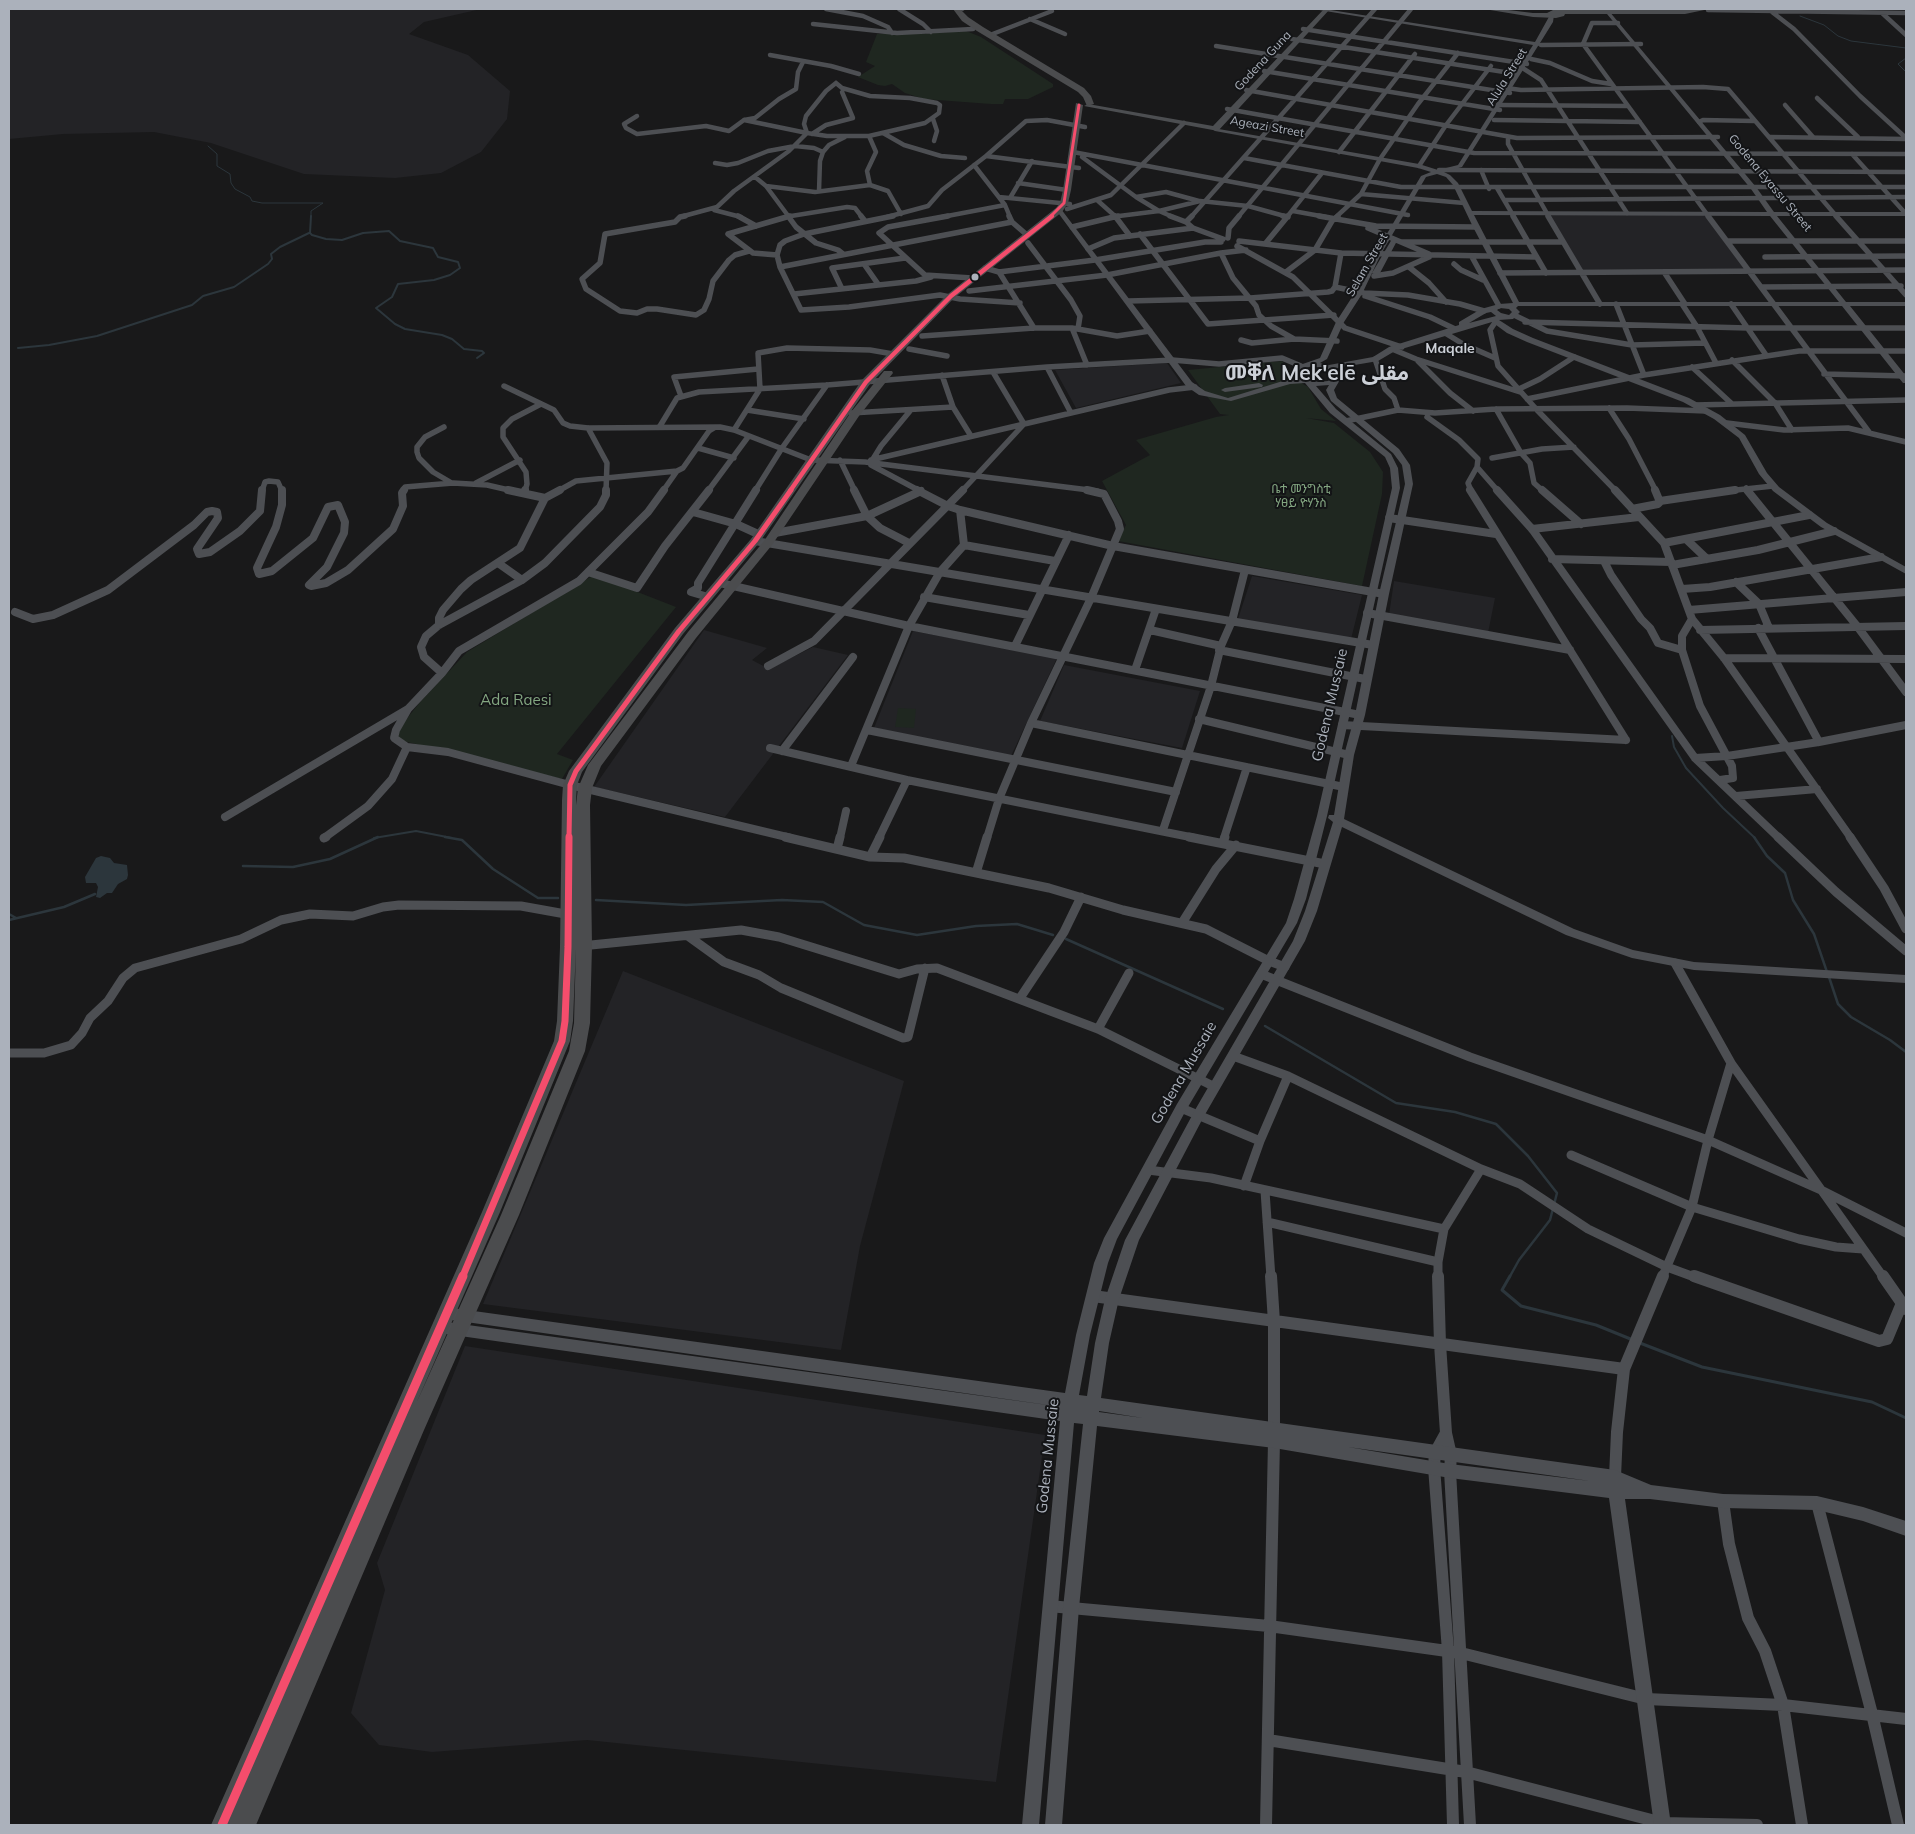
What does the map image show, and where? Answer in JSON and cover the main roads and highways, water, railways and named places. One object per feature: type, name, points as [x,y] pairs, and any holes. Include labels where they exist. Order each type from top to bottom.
[{"type":"main road","points":[[949,9],[956,17],[973,29],[1065,87],[1076,97],[1086,111]]},
{"type":"main road","points":[[233,1824],[381,1487],[458,1330],[510,1215],[579,1041],[582,1022],[584,946],[576,914],[570,785],[583,759],[727,584],[825,460],[866,382],[893,354],[963,291],[992,270],[1066,205],[1077,160],[1087,96],[1081,90],[965,19],[956,9]]},
{"type":"main road","name":"Godena Guna","points":[[1212,129],[1306,30],[1322,9]]},
{"type":"main road","points":[[1487,9],[1533,15],[1611,12],[1684,13],[1710,9]]},
{"type":"main road","points":[[1503,9],[1555,14]]},
{"type":"main road","name":"Ageazi Street","points":[[1086,111],[1112,111],[1212,129]]},
{"type":"main road","points":[[849,413],[882,380],[963,291]]},
{"type":"main road","points":[[233,1824],[381,1487],[442,1320],[491,1212],[562,1041],[565,1021],[568,947],[576,914],[585,788],[595,765],[701,614],[708,596],[727,584]]},
{"type":"main road","points":[[491,1212],[510,1215]]},
{"type":"waterway","points":[[1800,16],[1824,25],[1838,36],[1851,41],[1906,48]]},
{"type":"waterway","points":[[1906,58],[1898,64],[1906,72]]},
{"type":"waterway","points":[[208,146],[217,154],[217,166],[230,174],[231,183],[235,189],[250,197],[252,201],[262,203],[323,203],[311,211],[311,216]]},
{"type":"waterway","points":[[311,216],[310,233],[312,235],[326,239],[342,240],[363,233],[389,231],[400,241],[433,248],[438,257],[458,262],[460,268],[450,275],[434,280],[398,284],[392,297],[376,308],[395,324],[405,329],[442,335],[452,339],[464,349],[482,351],[484,353],[477,358]]},
{"type":"waterway","points":[[18,348],[49,345],[97,336],[192,305],[203,296],[234,287],[268,264],[272,259],[271,254],[280,247],[309,233]]},
{"type":"waterway","points":[[1672,736],[1674,747],[1686,768],[1723,808],[1754,837]]},
{"type":"waterway","points":[[377,838],[416,831],[452,838]]},
{"type":"waterway","points":[[445,837],[462,840],[493,869],[538,898],[558,898]]},
{"type":"waterway","points":[[1754,837],[1767,856],[1785,873],[1793,900],[1814,934],[1827,972]]},
{"type":"waterway","points":[[243,866],[293,867],[330,859],[377,838]]},
{"type":"waterway","points":[[9,920],[64,907],[95,894]]},
{"type":"waterway","points":[[596,900],[686,905],[782,900],[823,902],[864,925],[917,935],[976,926],[1017,924],[1053,935]]},
{"type":"waterway","points":[[9,914],[16,918]]},
{"type":"waterway","points":[[1066,939],[1223,1009]]},
{"type":"waterway","points":[[1829,977],[1838,1004],[1851,1017],[1890,1040],[1906,1052]]},
{"type":"waterway","points":[[1265,1026],[1396,1103],[1455,1112],[1496,1124],[1528,1156],[1557,1193],[1550,1220],[1519,1260],[1509,1278]]},
{"type":"waterway","points":[[1510,1276],[1502,1290],[1521,1306],[1596,1325],[1633,1340]]},
{"type":"waterway","points":[[1640,1343],[1702,1367],[1872,1402],[1906,1418]]},
{"type":"district","name":"Maqale","points":[[1450,349]]},
{"type":"district","name":"መቐለ Mek'elē مقلى","points":[[1317,374]]},
{"type":"park label","name":"ቤተ መንግስቲ ሃፀይ ዮሃንስ","points":[[1301,496]]},
{"type":"park label","name":"Ada Raesi","points":[[516,700]]}]
